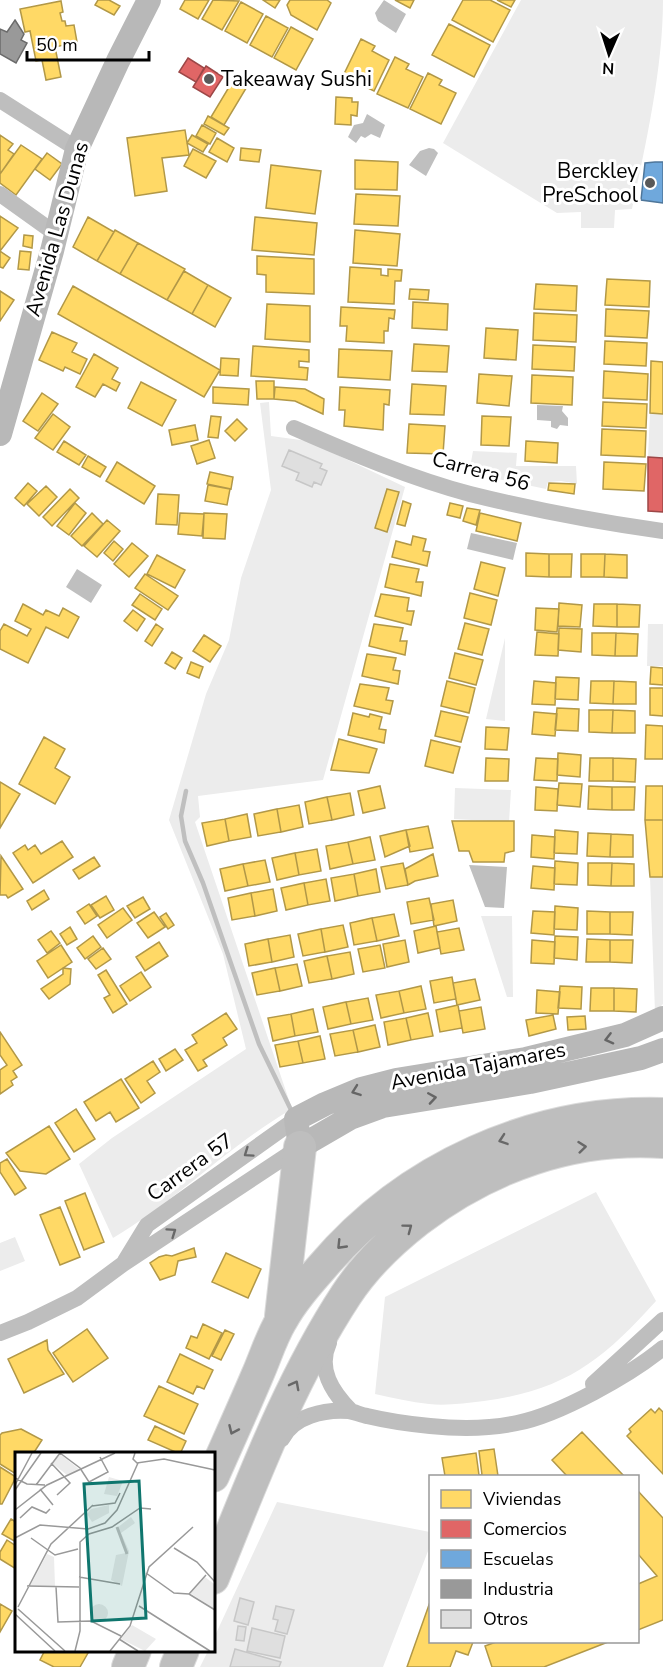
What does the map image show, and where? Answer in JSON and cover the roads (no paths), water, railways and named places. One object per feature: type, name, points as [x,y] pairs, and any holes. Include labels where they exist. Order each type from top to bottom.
[{"type":"highway","points":[[214,1474],[280,1322],[302,1289],[339,1246],[390,1201],[432,1173],[488,1146],[537,1129],[593,1118],[663,1114]]},
{"type":"highway","points":[[280,1322],[298,1133]]},
{"type":"highway","points":[[214,1575],[292,1390],[346,1295],[370,1264],[397,1236],[445,1200],[481,1179],[521,1162],[571,1148],[642,1141],[663,1142]]},
{"type":"highway","points":[[128,1667],[134,1652]]},
{"type":"highway","points":[[176,1667],[182,1652]]},
{"type":"street","name":"Avenida Las Dunas","points":[[0,434],[56,234],[77,149],[149,0]]},
{"type":"street","points":[[0,100],[77,149]]},
{"type":"street","points":[[0,194],[56,234]]},
{"type":"street","name":"Carrera 56","points":[[294,428],[390,468],[470,494],[584,520],[663,531]]},
{"type":"street","name":"Avenida Tajamares","points":[[298,1133],[325,1104],[361,1089],[396,1080],[537,1057],[625,1035],[663,1018]]},
{"type":"street","name":"Avenida Tajamares","points":[[298,1133],[383,1106],[530,1082],[641,1058],[663,1050]]},
{"type":"street","name":"Carrera 57","points":[[123,1264],[147,1225],[298,1133]]},
{"type":"street","name":"Carrera 57","points":[[0,1333],[56,1310],[103,1281],[298,1133]]},
{"type":"street","points":[[346,1295],[347,1305],[324,1355],[325,1369],[340,1401],[351,1411],[364,1416],[431,1426],[489,1428],[539,1418],[646,1362],[663,1348]]},
{"type":"street","points":[[577,1400],[663,1320]]},
{"type":"street","points":[[230,1535],[240,1530],[287,1428],[317,1413],[351,1411]]},
{"type":"waterway","points":[[186,791],[181,816],[185,841],[203,883],[259,1044],[293,1114]]},
{"type":"place","name":"Takeaway Sushi","points":[[209,79]]},
{"type":"place","name":"Berckley PreSchool","points":[[650,183]]}]
